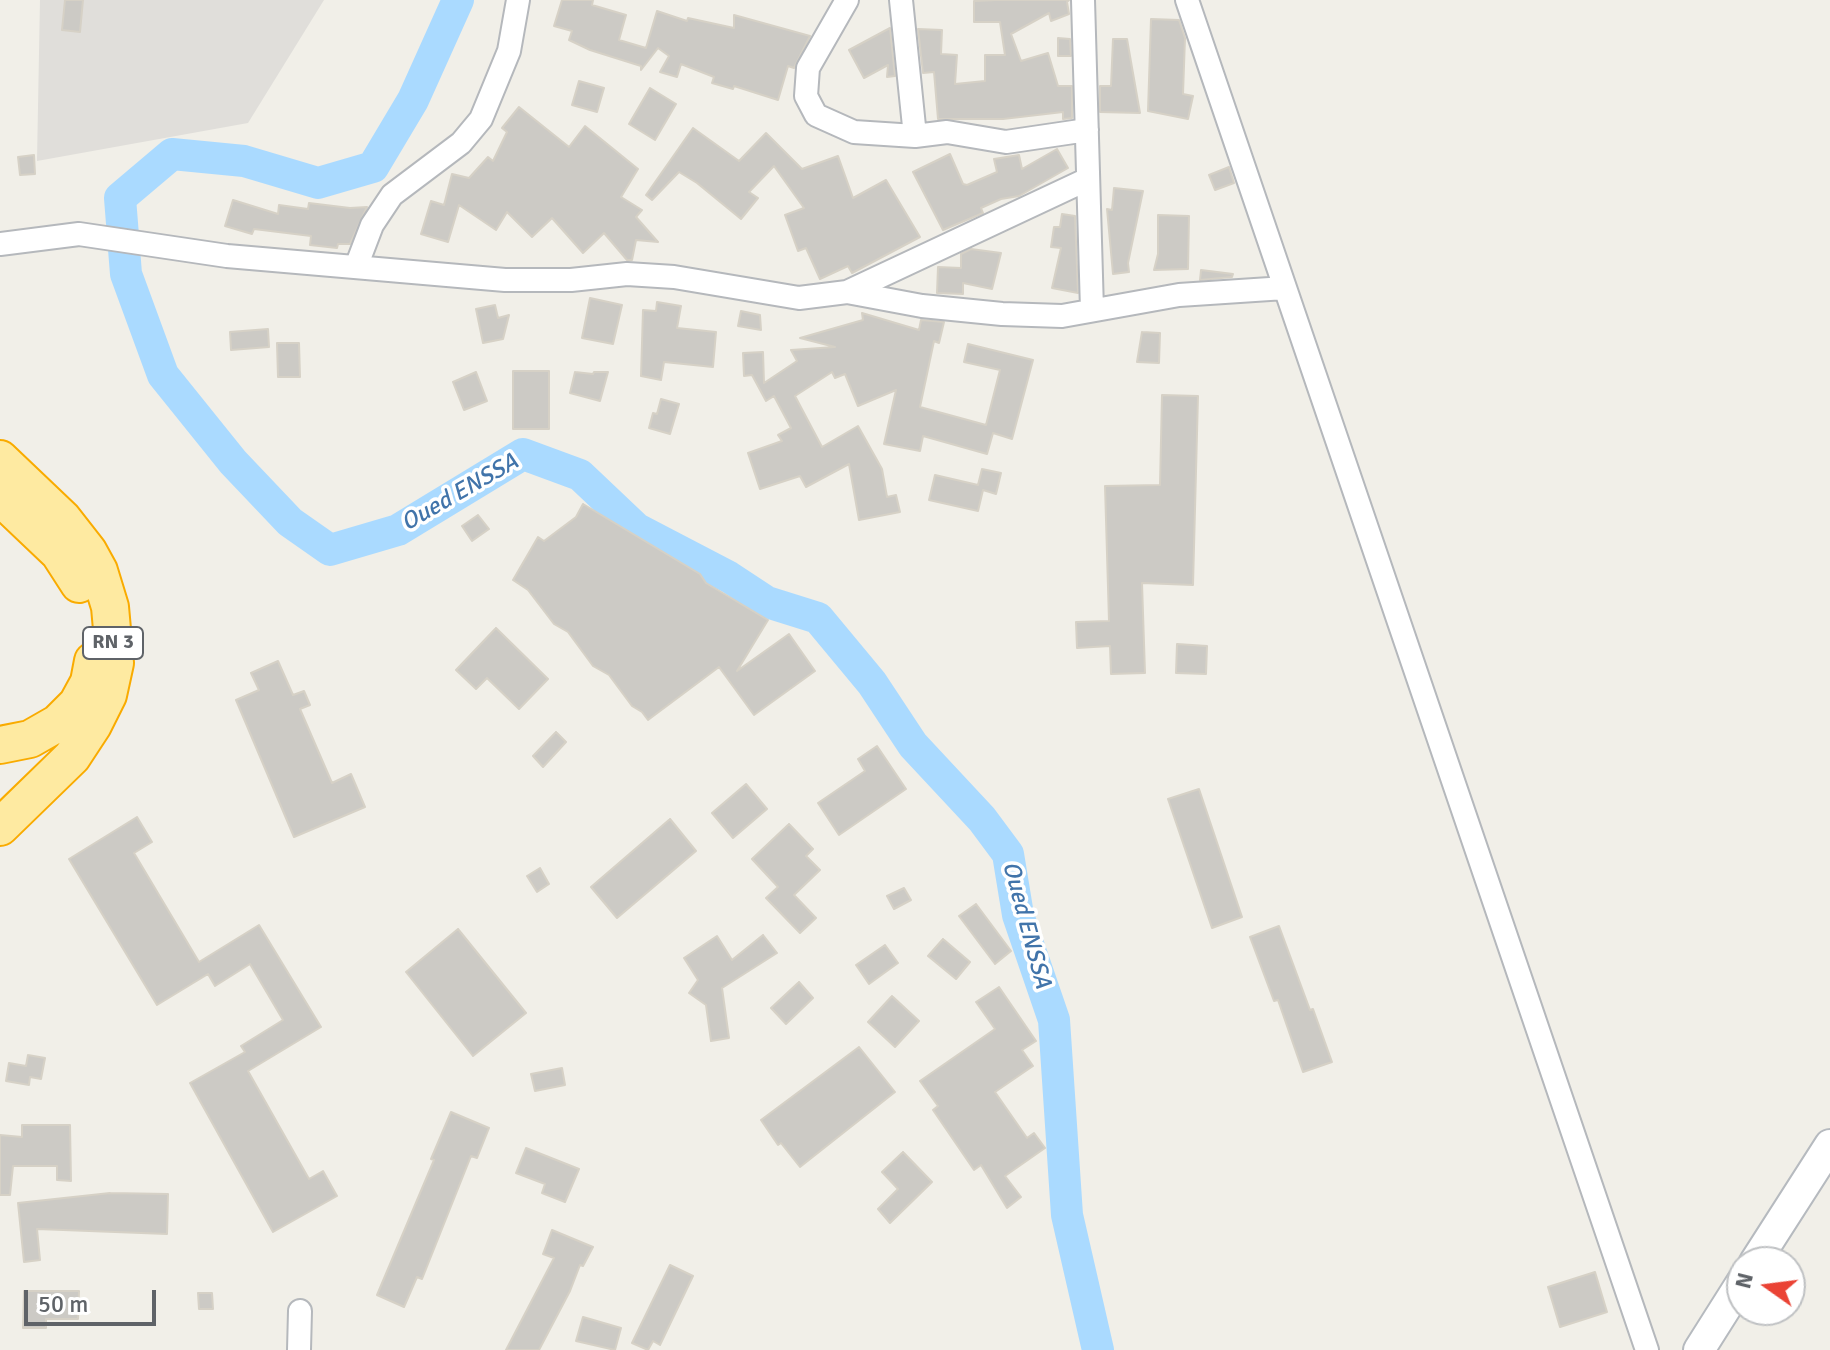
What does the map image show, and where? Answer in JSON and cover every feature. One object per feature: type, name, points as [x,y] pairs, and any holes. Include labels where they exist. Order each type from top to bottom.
[{"type":"highway","name":"RN 3","points":[[0,459],[63,519],[88,551],[99,571],[110,607],[115,663],[108,695],[72,757],[0,827]]},
{"type":"highway","points":[[0,497],[59,553],[77,579],[92,636],[93,663],[89,682],[77,704],[58,723],[30,739],[0,745]]},
{"type":"main road","points":[[1765,1246],[1830,1145]]},
{"type":"main road","points":[[1699,1350],[1726,1307]]},
{"type":"street","points":[[356,267],[372,225],[392,195],[461,143],[481,119],[509,51],[518,0]]},
{"type":"street","points":[[847,0],[808,68],[806,96],[816,115],[854,132],[915,136],[947,132],[1006,142],[1087,130]]},
{"type":"street","points":[[901,0],[915,136]]},
{"type":"street","points":[[1083,0],[1092,310]]},
{"type":"street","points":[[1187,0],[1647,1350]]},
{"type":"street","points":[[847,292],[1088,179]]},
{"type":"street","points":[[0,244],[79,234],[227,256],[505,280],[571,280],[627,274],[674,277],[799,298],[847,292],[922,306],[1002,314],[1062,316],[1179,295],[1285,288]]},
{"type":"street","points":[[299,1350],[300,1311]]},
{"type":"shaded area","points":[[40,0],[324,0],[248,123],[37,161]]},
{"type":"building","points":[[65,0],[83,0],[80,32],[62,30]]},
{"type":"building","points":[[562,0],[593,0],[592,5],[626,15],[619,40],[646,48],[657,11],[687,21],[688,18],[734,28],[734,15],[810,36],[794,68],[788,66],[778,100],[734,86],[733,89],[712,83],[714,77],[681,64],[677,77],[660,72],[669,56],[658,48],[641,70],[641,66],[590,50],[569,40],[572,31],[554,26]]},
{"type":"building","points":[[1069,0],[1069,14],[1051,21],[1049,13],[1011,34],[1021,61],[1048,53],[1058,86],[1072,86],[1072,118],[1063,119],[1063,112],[1003,119],[938,119],[934,72],[923,73],[918,29],[942,30],[941,54],[957,55],[955,84],[985,81],[985,55],[1005,55],[1000,22],[974,22],[974,1]]},
{"type":"building","points":[[1151,19],[1179,20],[1185,38],[1183,94],[1193,96],[1188,119],[1148,111]]},
{"type":"building","points":[[890,28],[895,76],[887,77],[888,65],[864,78],[849,50]]},
{"type":"building","points":[[1058,38],[1070,39],[1071,56],[1058,56]]},
{"type":"building","points":[[1113,39],[1127,39],[1140,113],[1100,112],[1100,86],[1111,86]]},
{"type":"building","points":[[579,81],[604,88],[597,112],[572,105]]},
{"type":"building","points":[[650,88],[676,104],[655,140],[629,124]]},
{"type":"building","points":[[519,107],[569,147],[585,126],[638,169],[621,197],[642,210],[636,217],[658,242],[636,240],[632,260],[627,260],[604,233],[583,253],[552,218],[532,237],[507,212],[496,230],[459,205],[448,242],[421,234],[431,201],[444,205],[452,174],[469,178],[488,157],[493,161],[507,132],[502,128]]},
{"type":"building","points":[[693,128],[739,161],[766,133],[802,169],[838,156],[853,198],[886,180],[920,237],[852,273],[848,266],[820,279],[806,248],[798,251],[785,215],[804,208],[774,166],[749,192],[758,198],[741,219],[679,172],[652,200],[646,195]]},
{"type":"building","points":[[1057,149],[1068,168],[1019,196],[1001,199],[981,208],[983,213],[943,230],[913,172],[950,154],[963,184],[967,185],[997,172],[994,159],[1019,155],[1022,169]]},
{"type":"building","points":[[34,155],[35,174],[20,175],[18,157]]},
{"type":"building","points":[[1229,167],[1234,183],[1215,190],[1209,175]]},
{"type":"building","points":[[1114,188],[1143,191],[1128,263],[1129,272],[1113,274],[1107,209],[1112,210]]},
{"type":"building","points":[[233,200],[278,214],[279,205],[308,209],[309,203],[367,207],[350,244],[338,244],[337,248],[310,245],[311,236],[254,229],[252,234],[225,226]]},
{"type":"building","points":[[1062,214],[1075,216],[1078,293],[1052,288],[1061,248],[1051,247],[1054,227],[1060,227]]},
{"type":"building","points":[[1158,215],[1189,216],[1188,269],[1154,270],[1158,254]]},
{"type":"building","points":[[971,249],[1001,253],[992,289],[963,283],[963,294],[937,293],[938,267],[961,268],[961,254]]},
{"type":"building","points":[[1201,270],[1233,274],[1232,277],[1200,280]]},
{"type":"building","points":[[590,298],[622,305],[613,344],[582,338]]},
{"type":"building","points":[[657,302],[681,306],[677,328],[716,332],[713,367],[664,362],[661,380],[641,376],[643,310],[656,311]]},
{"type":"building","points":[[495,305],[498,318],[509,315],[503,339],[483,343],[476,309]]},
{"type":"building","points":[[741,311],[760,315],[761,330],[738,326]]},
{"type":"building","points":[[862,313],[919,330],[921,320],[944,322],[939,343],[934,341],[920,407],[986,425],[1000,370],[964,362],[968,344],[1033,360],[1012,439],[993,433],[987,454],[923,436],[920,451],[884,444],[896,390],[858,406],[845,374],[835,378],[832,372],[795,396],[822,447],[858,426],[882,469],[887,497],[896,495],[900,512],[859,520],[849,464],[806,487],[800,476],[760,489],[748,453],[782,441],[778,435],[791,428],[774,396],[766,401],[752,375],[744,376],[743,353],[763,352],[764,383],[797,361],[791,350],[835,347],[800,338],[863,320]]},
{"type":"building","points":[[268,329],[269,347],[231,350],[230,332]]},
{"type":"building","points":[[1142,332],[1160,333],[1159,363],[1137,362]]},
{"type":"building","points":[[277,343],[299,343],[300,377],[278,377]]},
{"type":"building","points":[[513,371],[549,371],[549,429],[513,429]]},
{"type":"building","points":[[476,372],[487,401],[464,410],[453,382]]},
{"type":"building","points":[[575,372],[608,372],[600,401],[570,393]]},
{"type":"building","points":[[1162,395],[1198,396],[1193,585],[1142,583],[1145,673],[1111,674],[1110,646],[1077,648],[1076,622],[1109,621],[1105,486],[1160,485]]},
{"type":"building","points":[[661,399],[679,404],[670,434],[649,428]]},
{"type":"building","points":[[982,469],[1001,473],[996,494],[983,490],[978,511],[929,500],[935,475],[978,485]]},
{"type":"building","points":[[583,504],[700,574],[706,583],[768,620],[737,671],[789,634],[815,671],[754,715],[719,667],[648,720],[632,706],[609,675],[593,666],[568,632],[554,624],[528,590],[513,580],[538,537],[544,541],[576,517]]},
{"type":"building","points":[[478,515],[489,529],[472,541],[462,526]]},
{"type":"building","points":[[496,628],[548,679],[519,709],[487,678],[476,689],[456,670]]},
{"type":"building","points":[[1177,644],[1207,646],[1206,674],[1176,673]]},
{"type":"building","points":[[278,661],[293,695],[304,691],[310,705],[300,709],[332,783],[351,774],[365,807],[294,837],[236,700],[259,690],[251,673]]},
{"type":"building","points":[[556,732],[566,742],[543,767],[533,756]]},
{"type":"building","points":[[877,746],[906,789],[839,835],[818,803],[865,771],[858,759]]},
{"type":"building","points":[[746,784],[767,809],[733,838],[712,813]]},
{"type":"building","points":[[1199,789],[1242,917],[1212,928],[1168,799]]},
{"type":"building","points":[[137,817],[152,842],[134,853],[199,962],[259,925],[321,1027],[248,1071],[309,1179],[323,1171],[337,1196],[273,1232],[190,1083],[245,1052],[241,1046],[283,1020],[250,964],[215,986],[208,974],[157,1005],[69,859]]},
{"type":"building","points":[[670,819],[696,851],[617,918],[591,887]]},
{"type":"building","points":[[789,824],[813,849],[806,856],[820,870],[794,895],[816,918],[800,933],[766,898],[778,887],[752,859]]},
{"type":"building","points":[[540,868],[549,884],[537,892],[527,876]]},
{"type":"building","points":[[904,888],[911,900],[894,909],[887,896]]},
{"type":"building","points":[[976,904],[1011,951],[995,964],[959,916]]},
{"type":"building","points":[[1279,926],[1332,1062],[1303,1072],[1278,1000],[1274,1001],[1250,937]]},
{"type":"building","points":[[458,929],[526,1013],[473,1056],[406,972]]},
{"type":"building","points":[[763,935],[777,953],[722,988],[729,1038],[711,1041],[706,1005],[689,993],[698,980],[684,958],[717,936],[732,960]]},
{"type":"building","points":[[943,939],[970,962],[956,979],[928,956]]},
{"type":"building","points":[[885,945],[898,963],[869,984],[856,965]]},
{"type":"building","points":[[799,982],[813,998],[786,1024],[771,1008]]},
{"type":"building","points":[[999,987],[1036,1041],[1022,1050],[1033,1066],[995,1092],[1027,1138],[1034,1133],[1045,1148],[1005,1176],[1021,1197],[1007,1208],[981,1165],[974,1170],[933,1110],[938,1106],[920,1081],[995,1029],[976,1002]]},
{"type":"building","points":[[892,996],[919,1021],[895,1047],[868,1022]]},
{"type":"building","points":[[859,1047],[895,1092],[800,1167],[781,1143],[778,1145],[761,1120]]},
{"type":"building","points":[[28,1055],[45,1058],[41,1079],[30,1077],[29,1085],[6,1081],[9,1063],[26,1066]]},
{"type":"building","points":[[562,1068],[565,1085],[535,1091],[531,1074]]},
{"type":"building","points":[[451,1112],[489,1128],[477,1158],[471,1156],[422,1279],[417,1277],[404,1307],[377,1295]]},
{"type":"building","points":[[22,1125],[70,1125],[71,1181],[57,1180],[57,1166],[13,1166],[10,1195],[0,1195],[0,1135],[22,1137]]},
{"type":"building","points":[[526,1148],[579,1169],[565,1202],[542,1193],[545,1184],[516,1173]]},
{"type":"building","points":[[903,1152],[932,1182],[890,1223],[878,1209],[898,1189],[882,1172]]},
{"type":"building","points":[[110,1193],[168,1194],[167,1234],[37,1229],[40,1260],[24,1262],[18,1203]]},
{"type":"building","points":[[552,1230],[593,1247],[583,1266],[580,1265],[539,1350],[506,1350],[554,1258],[543,1254]]},
{"type":"building","points":[[670,1265],[693,1276],[660,1345],[653,1341],[648,1350],[632,1343]]},
{"type":"building","points":[[1595,1272],[1607,1312],[1560,1327],[1548,1287]]},
{"type":"building","points":[[24,1291],[79,1291],[78,1319],[46,1319],[46,1328],[23,1328]]},
{"type":"building","points":[[198,1293],[212,1293],[213,1309],[199,1309]]},
{"type":"building","points":[[583,1317],[621,1328],[615,1350],[576,1341]]},
{"type":"waterway","name":"Oued ENSSA","points":[[458,0],[413,100],[373,167],[318,183],[244,161],[172,154],[120,198],[126,274],[163,375],[233,462],[290,522],[330,550],[398,530],[523,454],[580,475],[637,529],[729,577],[767,602],[818,618],[872,683],[913,745],[982,819],[1008,854],[1018,915],[1054,1020],[1067,1215],[1098,1350]]}]
